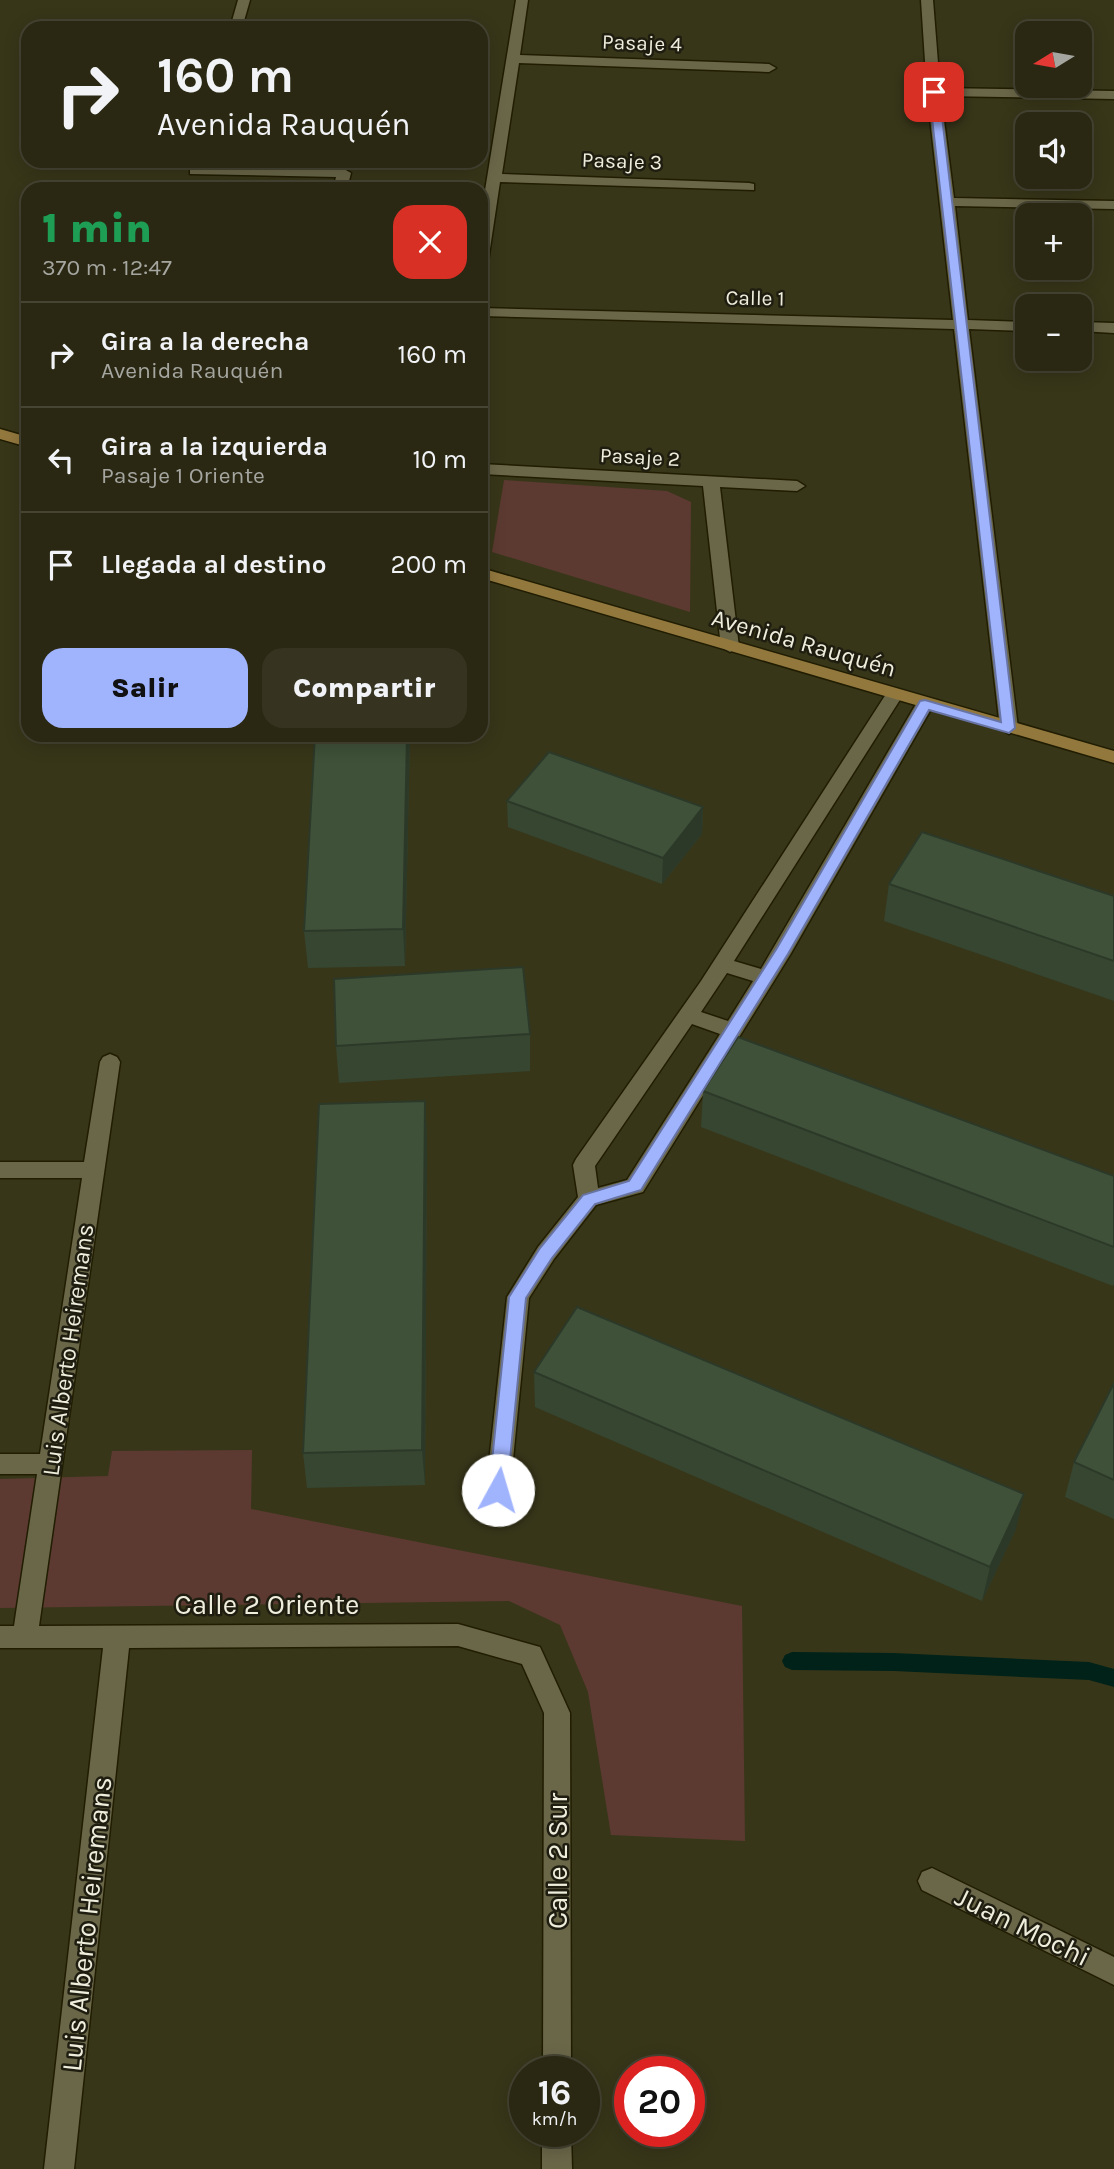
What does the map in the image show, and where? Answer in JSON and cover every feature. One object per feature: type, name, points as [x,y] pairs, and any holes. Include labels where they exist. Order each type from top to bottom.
[{"type":"main road","points":[[0,434],[21,440]]},
{"type":"main road","name":"Avenida Rauquén","points":[[488,575],[1114,757]]},
{"type":"street","points":[[238,21],[244,0]]},
{"type":"street","points":[[488,217],[522,0]]},
{"type":"street","points":[[927,0],[934,92],[1009,728]]},
{"type":"street","name":"Pasaje 4","points":[[513,59],[769,68]]},
{"type":"street","points":[[934,92],[1114,95]]},
{"type":"street","points":[[239,168],[344,173],[342,182]]},
{"type":"street","name":"Pasaje 3","points":[[494,178],[749,187]]},
{"type":"street","points":[[947,202],[1114,205]]},
{"type":"street","name":"Calle 1","points":[[488,312],[1015,326]]},
{"type":"street","points":[[1092,327],[1114,328]]},
{"type":"street","name":"Pasaje 2","points":[[488,469],[797,486]]},
{"type":"street","points":[[710,482],[730,647]]},
{"type":"street","points":[[589,1199],[584,1165],[722,964],[894,695]]},
{"type":"street","points":[[498,1490],[518,1297],[546,1253],[589,1199],[635,1186],[766,978],[925,704]]},
{"type":"street","points":[[722,964],[766,978]]},
{"type":"street","points":[[687,1015],[733,1031]]},
{"type":"street","name":"Luis Alberto Heiremans","points":[[12,1637],[52,1464],[110,1062]]},
{"type":"street","points":[[0,1170],[94,1170]]},
{"type":"street","points":[[0,1464],[52,1464]]},
{"type":"street","name":"Calle 2 Oriente","points":[[12,1637],[458,1635],[531,1655]]},
{"type":"street","name":"Luis Alberto Heiremans","points":[[59,2169],[117,1637]]},
{"type":"street","name":"Calle 2 Sur","points":[[531,1655],[557,1713],[557,2056]]},
{"type":"street","name":"Juan Mochi","points":[[932,1881],[1114,1971]]},
{"type":"street","points":[[557,2147],[557,2169]]},
{"type":"shaded area","points":[[504,480],[667,491],[691,502],[690,612],[492,552]]},
{"type":"shaded area","points":[[252,1450],[251,1509],[742,1606],[745,1841],[611,1835],[588,1692],[560,1625],[509,1601],[0,1608],[0,1479],[108,1476],[112,1451]]},
{"type":"building","points":[[315,742],[407,742],[403,929],[304,931]]},
{"type":"building","points":[[549,752],[703,807],[663,858],[507,801]]},
{"type":"building","points":[[922,832],[1114,896],[1114,961],[889,884]]},
{"type":"building","points":[[523,967],[530,1034],[336,1046],[334,979]]},
{"type":"building","points":[[738,1037],[1114,1176],[1114,1247],[703,1091]]},
{"type":"building","points":[[425,1101],[422,1450],[303,1453],[319,1104]]},
{"type":"building","points":[[577,1307],[1024,1494],[990,1567],[534,1372]]},
{"type":"building","points":[[1114,1383],[1114,1480],[1074,1462]]},
{"type":"waterway","points":[[792,1661],[894,1662],[1089,1671],[1114,1678]]},
{"type":"route","points":[[498,1490],[518,1297],[546,1253],[589,1199],[635,1186],[740,1022],[925,704],[1009,728],[934,92]]}]
